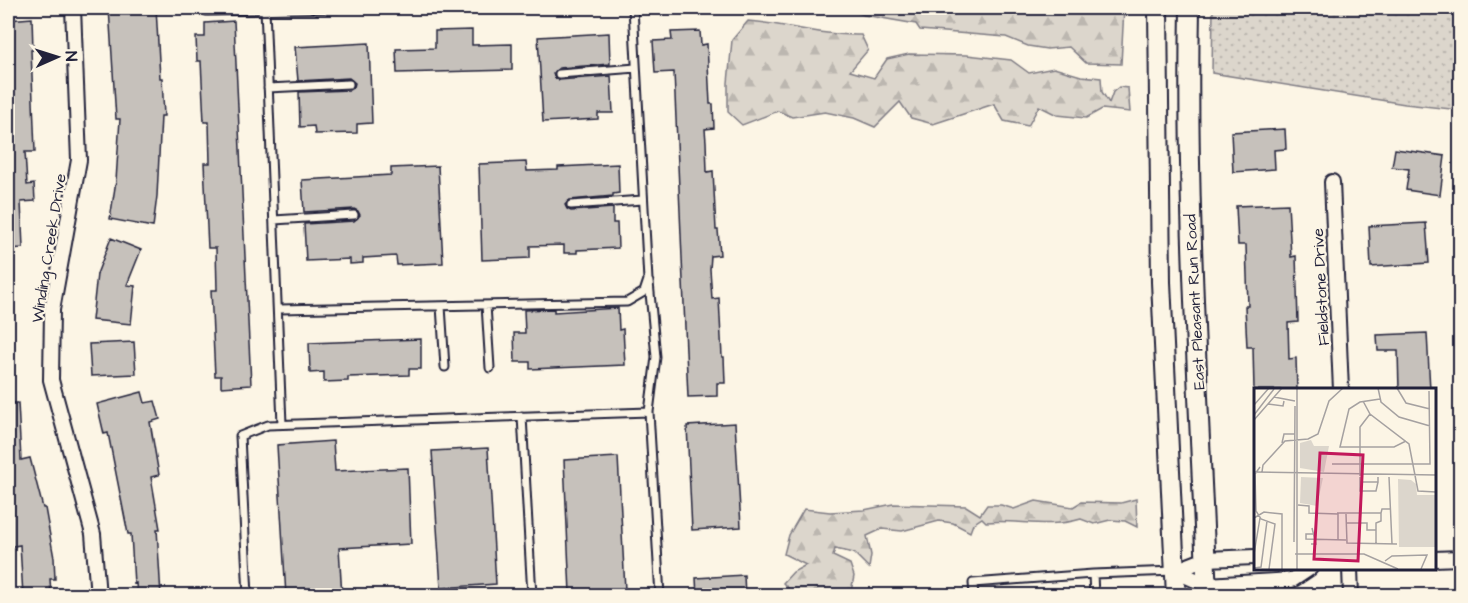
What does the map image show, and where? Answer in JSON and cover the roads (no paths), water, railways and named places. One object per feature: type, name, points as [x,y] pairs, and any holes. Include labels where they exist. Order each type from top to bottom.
[{"type":"main road","name":"East Pleasant Run Road","points":[[1158,8],[1161,282],[1176,596]]},
{"type":"main road","name":"East Pleasant Run Road","points":[[1190,8],[1188,112],[1190,206],[1207,590]]},
{"type":"street","name":"Winding Creek Drive","points":[[73,8],[79,160],[52,309],[51,380],[93,534],[98,596]]},
{"type":"street","name":"Fieldstone Drive","points":[[1332,182],[1341,388]]},
{"type":"street","points":[[1175,570],[1206,559],[1254,557]]},
{"type":"street","points":[[1435,559],[1461,558]]},
{"type":"street","points":[[1175,570],[1207,590],[1292,580],[1307,570]]},
{"type":"street","points":[[1350,570],[1351,596]]},
{"type":"lane","points":[[207,8],[207,11],[338,8]]},
{"type":"lane","points":[[633,8],[648,280],[656,357],[649,412],[660,596]]},
{"type":"lane","points":[[265,9],[282,424]]},
{"type":"lane","points":[[559,74],[636,68]]},
{"type":"lane","points":[[268,88],[349,84]]},
{"type":"lane","points":[[571,205],[644,200]]},
{"type":"lane","points":[[274,220],[354,215]]},
{"type":"lane","points":[[279,309],[627,302],[644,292],[648,280]]},
{"type":"lane","points":[[486,305],[490,368]]},
{"type":"lane","points":[[441,306],[445,367]]},
{"type":"lane","points":[[248,596],[240,436],[268,425],[282,424],[649,412]]},
{"type":"lane","points":[[522,417],[532,596]]},
{"type":"lane","points":[[974,596],[973,582],[1175,570]]},
{"type":"lane","points":[[1093,574],[1094,596]]}]
